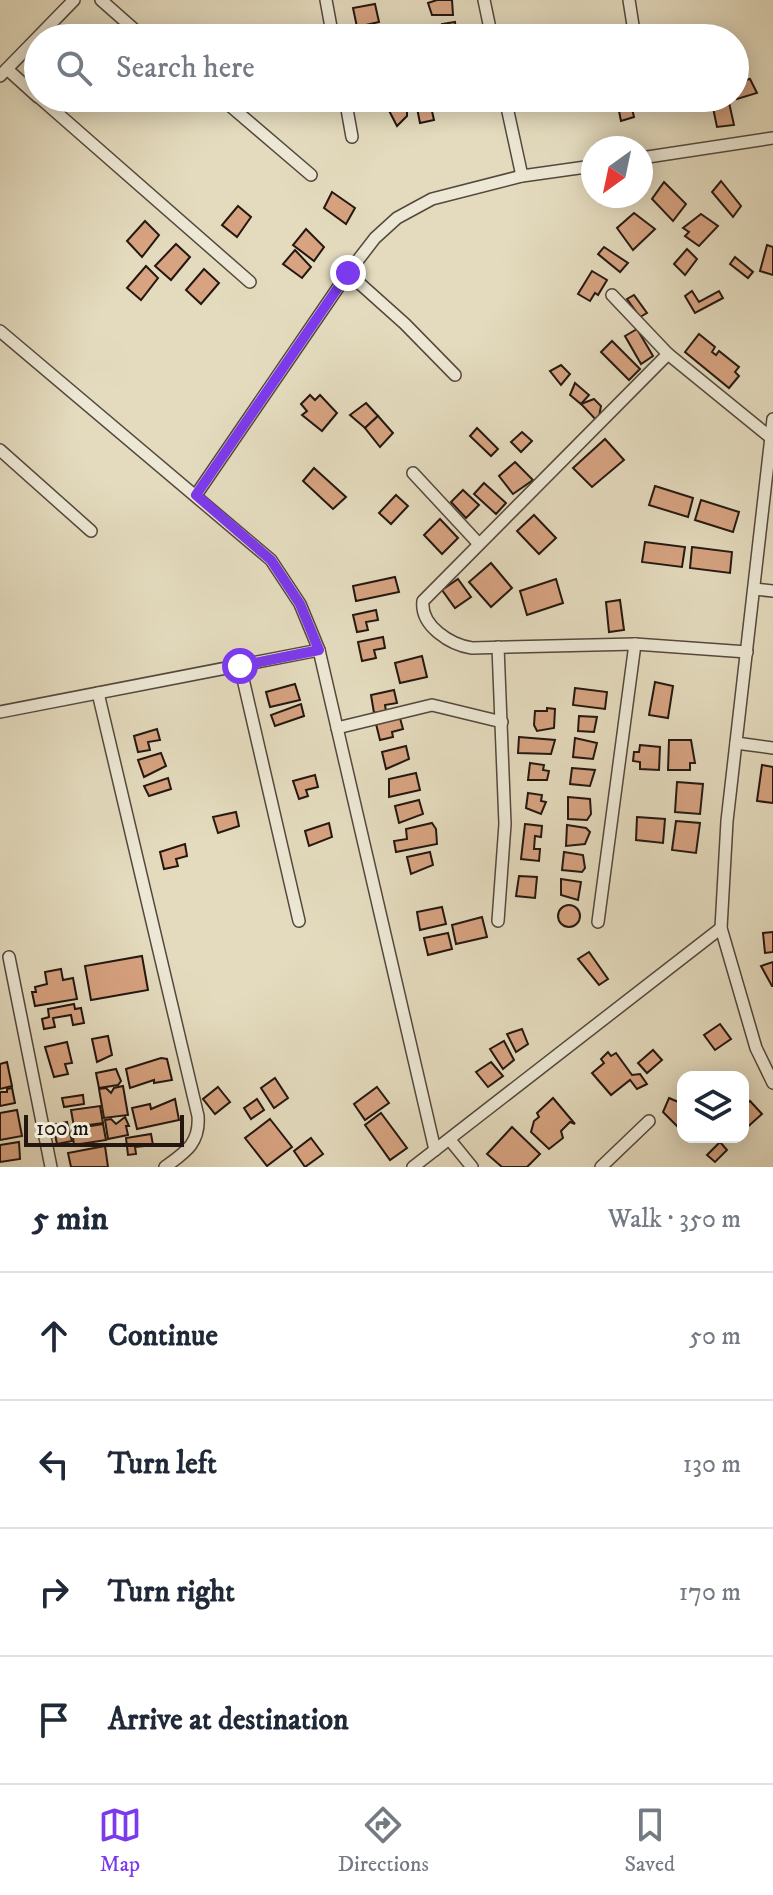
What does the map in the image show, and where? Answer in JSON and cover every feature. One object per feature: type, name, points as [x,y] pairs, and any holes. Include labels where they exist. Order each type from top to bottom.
[{"type":"street","points":[[51,24],[74,0]]},
{"type":"street","points":[[101,0],[128,24]]},
{"type":"street","points":[[326,0],[330,24]]},
{"type":"street","points":[[484,0],[489,24]]},
{"type":"street","points":[[629,0],[633,24]]},
{"type":"street","points":[[24,52],[4,73],[24,87]]},
{"type":"street","points":[[56,112],[250,282]]},
{"type":"street","points":[[237,112],[311,175]]},
{"type":"street","points":[[348,112],[352,137]]},
{"type":"street","points":[[508,112],[522,176]]},
{"type":"street","points":[[653,156],[773,138]]},
{"type":"street","points":[[196,495],[348,273],[375,238],[397,218],[432,199],[522,176],[581,168]]},
{"type":"street","points":[[348,273],[405,324],[455,375]]},
{"type":"street","points":[[612,295],[668,354],[770,437]]},
{"type":"street","points":[[0,331],[271,560],[300,604],[319,650],[435,1150]]},
{"type":"street","points":[[668,354],[423,601],[422,608],[425,616],[448,641],[472,648],[635,644],[747,652]]},
{"type":"street","points":[[773,419],[736,743],[721,928],[756,1048],[773,1083]]},
{"type":"street","points":[[0,450],[91,531]]},
{"type":"street","points":[[413,473],[479,544]]},
{"type":"street","points":[[754,589],[773,591]]},
{"type":"street","points":[[598,922],[635,644]]},
{"type":"street","points":[[498,647],[505,824],[498,921]]},
{"type":"street","points":[[0,712],[319,650]]},
{"type":"street","points":[[240,666],[299,921]]},
{"type":"street","points":[[98,693],[198,1116],[199,1131],[195,1141],[165,1167]]},
{"type":"street","points":[[337,728],[432,705],[502,722]]},
{"type":"street","points":[[736,743],[773,748]]},
{"type":"street","points":[[413,1167],[721,928]]},
{"type":"street","points":[[9,957],[51,1167]]},
{"type":"street","points":[[601,1167],[649,1121]]},
{"type":"street","points":[[450,1140],[472,1167]]},
{"type":"building","points":[[452,0],[453,15],[432,15],[428,3]]},
{"type":"building","points":[[375,4],[379,22],[356,24],[353,8]]},
{"type":"building","points":[[749,79],[757,93],[749,95]]},
{"type":"building","points":[[390,112],[407,112],[407,116],[397,126]]},
{"type":"building","points":[[418,112],[432,112],[434,120],[420,123]]},
{"type":"building","points":[[619,112],[633,112],[634,117],[621,121]]},
{"type":"building","points":[[714,112],[731,112],[734,125],[717,127]]},
{"type":"building","points":[[721,181],[741,206],[733,217],[712,192]]},
{"type":"building","points":[[664,182],[686,204],[673,221],[653,198]]},
{"type":"building","points":[[332,192],[355,208],[346,224],[324,208]]},
{"type":"building","points":[[238,206],[251,217],[237,237],[222,225]]},
{"type":"building","points":[[634,213],[655,229],[633,250],[617,228]]},
{"type":"building","points":[[701,214],[718,226],[699,246],[685,236],[689,232],[683,228]]},
{"type":"building","points":[[145,221],[159,235],[142,257],[127,241]]},
{"type":"building","points":[[306,229],[324,247],[314,261],[293,245]]},
{"type":"building","points":[[176,244],[190,257],[171,280],[155,266]]},
{"type":"building","points":[[767,245],[773,247],[773,275],[760,271]]},
{"type":"building","points":[[604,247],[628,263],[620,272],[598,254]]},
{"type":"building","points":[[687,249],[697,259],[685,275],[674,264]]},
{"type":"building","points":[[295,250],[311,267],[302,278],[283,264]]},
{"type":"building","points":[[735,257],[753,272],[748,278],[730,264]]},
{"type":"building","points":[[146,266],[158,278],[141,300],[127,288]]},
{"type":"building","points":[[204,269],[219,283],[201,304],[186,290]]},
{"type":"building","points":[[592,271],[607,280],[598,295],[595,293],[590,301],[578,294]]},
{"type":"building","points":[[692,291],[699,302],[719,291],[723,298],[695,313],[685,296]]},
{"type":"building","points":[[634,295],[647,313],[640,317],[627,299]]},
{"type":"building","points":[[637,329],[653,356],[641,364],[625,336]]},
{"type":"building","points":[[699,334],[715,347],[712,352],[716,355],[719,351],[739,367],[735,372],[739,376],[729,388],[685,352]]},
{"type":"building","points":[[612,341],[640,369],[629,380],[601,352]]},
{"type":"building","points":[[561,365],[570,374],[561,385],[550,371]]},
{"type":"building","points":[[575,383],[589,395],[581,404],[570,395]]},
{"type":"building","points":[[310,395],[315,400],[320,395],[337,413],[322,431],[302,415],[307,411],[301,404]]},
{"type":"building","points":[[594,399],[601,406],[598,422],[581,404]]},
{"type":"building","points":[[366,403],[378,416],[365,428],[350,415]]},
{"type":"building","points":[[378,416],[393,433],[380,447],[365,428]]},
{"type":"building","points":[[477,428],[498,449],[491,456],[470,436]]},
{"type":"building","points":[[522,432],[532,441],[521,452],[511,442]]},
{"type":"building","points":[[605,439],[624,460],[592,487],[573,468]]},
{"type":"building","points":[[515,462],[533,480],[513,494],[499,476]]},
{"type":"building","points":[[314,468],[346,497],[333,509],[303,481]]},
{"type":"building","points":[[484,483],[506,503],[496,514],[474,494]]},
{"type":"building","points":[[655,486],[693,498],[688,517],[649,505]]},
{"type":"building","points":[[463,490],[479,505],[466,518],[451,502]]},
{"type":"building","points":[[396,495],[408,506],[391,524],[379,513]]},
{"type":"building","points":[[701,500],[739,512],[733,532],[695,520]]},
{"type":"building","points":[[534,515],[556,538],[539,554],[517,531]]},
{"type":"building","points":[[440,519],[458,538],[442,554],[424,535]]},
{"type":"building","points":[[645,542],[685,547],[682,567],[642,562]]},
{"type":"building","points":[[692,547],[732,552],[730,573],[690,568]]},
{"type":"building","points":[[491,563],[512,588],[491,607],[469,582]]},
{"type":"building","points":[[395,577],[399,592],[356,601],[353,586]]},
{"type":"building","points":[[458,579],[471,597],[455,608],[442,590]]},
{"type":"building","points":[[556,579],[563,603],[527,615],[520,591]]},
{"type":"building","points":[[620,600],[624,630],[609,632],[606,602]]},
{"type":"building","points":[[376,610],[378,620],[366,622],[368,630],[357,632],[353,615]]},
{"type":"building","points":[[383,637],[385,648],[374,650],[376,658],[362,661],[358,642]]},
{"type":"building","points":[[422,656],[427,677],[400,683],[395,663]]},
{"type":"building","points":[[655,682],[673,686],[668,718],[649,715]]},
{"type":"building","points":[[295,684],[300,700],[270,707],[266,692]]},
{"type":"building","points":[[575,688],[607,692],[605,709],[573,705]]},
{"type":"building","points":[[394,690],[397,703],[385,705],[386,711],[374,713],[371,695]]},
{"type":"building","points":[[301,704],[304,716],[275,726],[271,715]]},
{"type":"building","points":[[547,708],[555,709],[554,728],[537,731],[535,711],[547,711]]},
{"type":"building","points":[[579,716],[597,717],[594,732],[578,731]]},
{"type":"building","points":[[400,718],[403,729],[392,732],[393,737],[380,740],[376,724]]},
{"type":"building","points":[[157,729],[160,740],[148,742],[150,750],[138,752],[134,736]]},
{"type":"building","points":[[519,737],[555,740],[551,754],[518,753]]},
{"type":"building","points":[[575,738],[597,743],[593,759],[573,757]]},
{"type":"building","points":[[669,740],[691,740],[695,763],[690,763],[690,770],[668,770]]},
{"type":"building","points":[[640,745],[660,747],[659,770],[640,769],[640,762],[633,761],[634,752],[639,752]]},
{"type":"building","points":[[406,746],[409,759],[386,769],[382,752]]},
{"type":"building","points":[[161,753],[166,766],[144,777],[138,760]]},
{"type":"building","points":[[530,763],[544,765],[543,770],[549,771],[547,780],[528,780]]},
{"type":"building","points":[[762,765],[773,767],[773,803],[757,801]]},
{"type":"building","points":[[572,768],[595,770],[590,786],[570,784]]},
{"type":"building","points":[[416,773],[420,790],[389,797],[389,779]]},
{"type":"building","points":[[315,775],[318,787],[306,790],[308,796],[299,799],[293,781]]},
{"type":"building","points":[[168,778],[171,789],[149,796],[144,786]]},
{"type":"building","points":[[677,782],[703,784],[700,814],[675,812]]},
{"type":"building","points":[[528,793],[542,795],[541,801],[546,802],[541,814],[526,808]]},
{"type":"building","points":[[568,797],[590,799],[591,814],[587,820],[568,819]]},
{"type":"building","points":[[419,800],[423,814],[399,823],[395,806]]},
{"type":"building","points":[[236,812],[239,826],[218,833],[213,817]]},
{"type":"building","points":[[637,817],[665,819],[663,843],[636,840]]},
{"type":"building","points":[[676,821],[700,823],[696,853],[672,850]]},
{"type":"building","points":[[329,823],[332,837],[309,846],[305,831]]},
{"type":"building","points":[[432,823],[436,829],[437,844],[396,852],[394,841],[407,839],[406,829]]},
{"type":"building","points":[[525,824],[542,826],[541,837],[535,836],[534,849],[540,849],[539,861],[521,859]]},
{"type":"building","points":[[567,825],[586,828],[590,832],[585,844],[566,846]]},
{"type":"building","points":[[185,844],[187,856],[176,859],[178,866],[164,869],[160,852]]},
{"type":"building","points":[[430,852],[433,865],[411,874],[407,857]]},
{"type":"building","points":[[564,852],[583,855],[585,868],[582,872],[562,870]]},
{"type":"building","points":[[519,876],[537,877],[535,898],[516,896]]},
{"type":"building","points":[[561,879],[581,882],[578,900],[561,895]]},
{"type":"building","points":[[569,905],[577,908],[580,916],[577,924],[569,927],[561,924],[558,916],[561,908]]},
{"type":"building","points":[[442,907],[446,924],[420,930],[417,912]]},
{"type":"building","points":[[482,917],[487,937],[456,944],[452,925]]},
{"type":"building","points":[[773,932],[773,952],[765,953],[763,933]]},
{"type":"building","points":[[448,933],[452,949],[428,955],[424,938]]},
{"type":"building","points":[[589,952],[608,979],[599,985],[578,959]]},
{"type":"building","points":[[142,956],[148,990],[91,1000],[85,966]]},
{"type":"building","points":[[773,962],[773,986],[772,986],[761,966]]},
{"type":"building","points":[[61,969],[63,980],[73,978],[77,999],[35,1006],[32,992],[36,992],[35,987],[47,984],[45,972]]},
{"type":"building","points":[[74,1004],[75,1009],[81,1008],[84,1023],[73,1025],[71,1015],[53,1018],[55,1027],[44,1029],[42,1019],[49,1017],[48,1009]]},
{"type":"building","points":[[720,1024],[731,1039],[715,1050],[704,1035]]},
{"type":"building","points":[[522,1029],[528,1044],[516,1052],[507,1034]]},
{"type":"building","points":[[108,1036],[112,1055],[97,1062],[92,1039]]},
{"type":"building","points":[[504,1041],[514,1060],[503,1069],[490,1049]]},
{"type":"building","points":[[67,1042],[72,1063],[65,1064],[68,1074],[54,1077],[45,1047]]},
{"type":"building","points":[[653,1050],[662,1060],[647,1073],[638,1063]]},
{"type":"building","points":[[608,1052],[611,1056],[616,1053],[632,1075],[640,1074],[647,1084],[637,1089],[630,1080],[611,1095],[592,1073],[604,1063],[601,1059]]},
{"type":"building","points":[[167,1059],[172,1080],[154,1083],[154,1080],[130,1088],[126,1069]]},
{"type":"building","points":[[7,1062],[12,1086],[0,1089],[0,1064]]},
{"type":"building","points":[[491,1062],[503,1076],[488,1087],[476,1072]]},
{"type":"building","points":[[116,1069],[121,1081],[118,1085],[99,1088],[96,1073]]},
{"type":"building","points":[[275,1078],[288,1098],[274,1108],[261,1088]]},
{"type":"building","points":[[123,1086],[128,1115],[104,1118],[99,1089],[106,1088],[111,1093],[114,1088]]},
{"type":"building","points":[[218,1087],[230,1102],[215,1114],[203,1099]]},
{"type":"building","points":[[377,1087],[389,1103],[365,1120],[354,1104]]},
{"type":"building","points":[[12,1088],[15,1103],[0,1106],[0,1092]]},
{"type":"building","points":[[83,1095],[84,1104],[64,1107],[62,1098]]},
{"type":"building","points":[[553,1098],[575,1124],[570,1122],[561,1131],[563,1138],[549,1149],[531,1132],[534,1121],[539,1117],[537,1113]]},
{"type":"building","points":[[669,1098],[677,1101],[677,1126],[663,1112]]},
{"type":"building","points":[[175,1099],[179,1120],[137,1129],[132,1108],[150,1104],[151,1109]]},
{"type":"building","points":[[257,1099],[264,1110],[251,1119],[244,1108]]},
{"type":"building","points":[[749,1102],[762,1114],[749,1126]]},
{"type":"building","points":[[100,1106],[103,1123],[74,1127],[71,1110]]},
{"type":"building","points":[[17,1110],[22,1136],[0,1140],[0,1113]]},
{"type":"building","points":[[381,1113],[407,1148],[390,1160],[365,1125]]},
{"type":"building","points":[[125,1117],[129,1126],[126,1126],[128,1135],[108,1139],[105,1120],[111,1119],[116,1124]]},
{"type":"building","points":[[270,1119],[292,1147],[267,1166],[245,1138]]},
{"type":"building","points":[[67,1122],[72,1141],[57,1144],[53,1125]]},
{"type":"building","points":[[103,1124],[106,1140],[74,1145],[72,1129]]},
{"type":"building","points":[[512,1127],[540,1154],[527,1167],[502,1167],[487,1154]]},
{"type":"building","points":[[151,1134],[153,1145],[135,1147],[136,1154],[128,1155],[126,1138]]},
{"type":"building","points":[[311,1138],[323,1154],[305,1167],[294,1151]]},
{"type":"building","points":[[19,1142],[20,1159],[0,1162],[0,1145]]},
{"type":"building","points":[[719,1143],[727,1150],[715,1162],[707,1155]]},
{"type":"building","points":[[105,1146],[108,1167],[71,1167],[68,1153]]},
{"type":"route","points":[[240,666],[319,650],[300,604],[271,560],[196,495],[348,273]]}]
